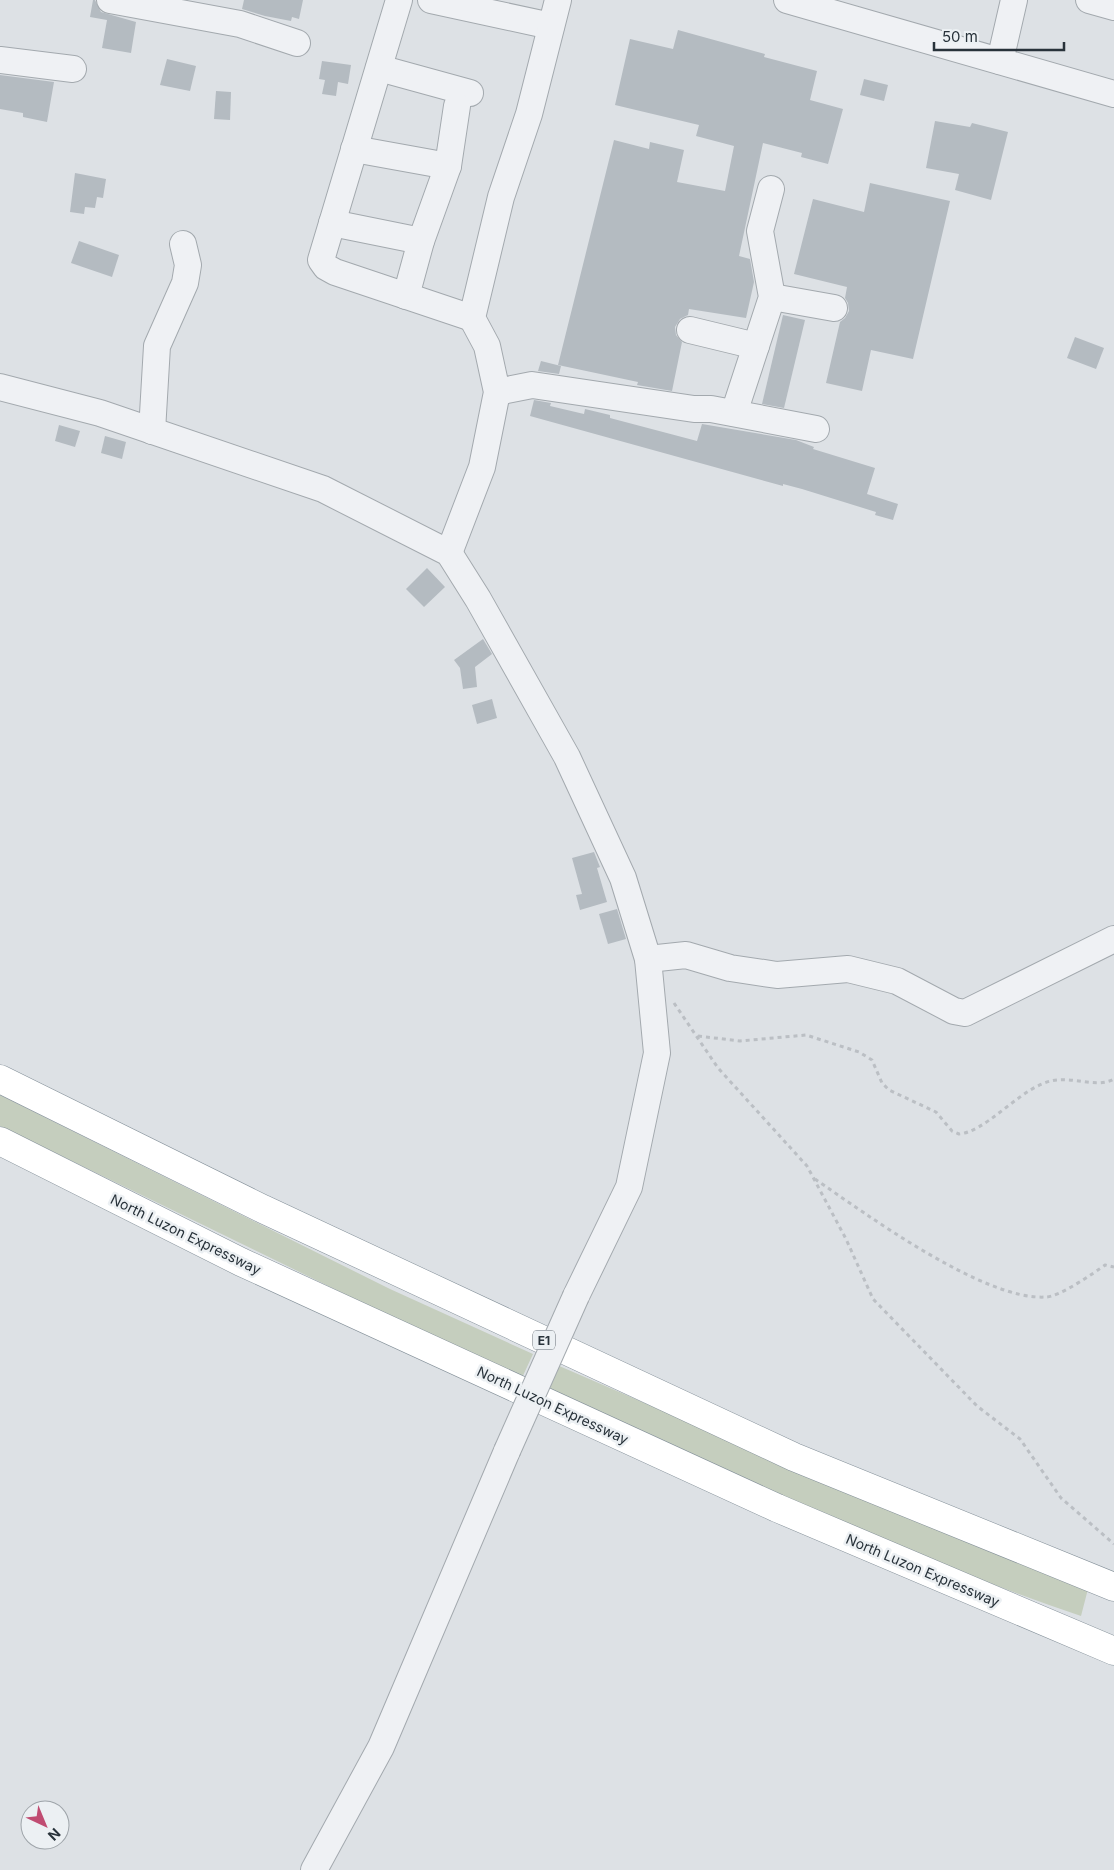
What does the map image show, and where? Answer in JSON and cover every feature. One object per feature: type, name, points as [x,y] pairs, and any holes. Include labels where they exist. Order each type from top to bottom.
[{"type":"highway","name":"E1","points":[[0,1079],[263,1209],[794,1457],[1106,1584]]},
{"type":"highway","name":"North Luzon Expressway","points":[[0,1141],[241,1262],[778,1508],[1114,1651]]},
{"type":"street","points":[[110,0],[240,24],[297,43]]},
{"type":"street","points":[[399,0],[322,260],[326,267],[472,318]]},
{"type":"street","points":[[431,0],[551,26]]},
{"type":"street","points":[[449,553],[482,467],[497,392],[487,346],[472,318],[501,197],[529,114],[558,0]]},
{"type":"street","points":[[787,0],[1114,94]]},
{"type":"street","points":[[1000,61],[1014,0]]},
{"type":"street","points":[[1089,0],[1114,7]]},
{"type":"street","points":[[0,60],[73,70]]},
{"type":"street","points":[[379,68],[463,99],[448,166],[421,241],[406,296]]},
{"type":"street","points":[[354,149],[448,166]]},
{"type":"street","points":[[734,413],[772,297],[760,231],[771,189]]},
{"type":"street","points":[[332,223],[421,241]]},
{"type":"street","points":[[152,430],[157,346],[185,283],[188,265],[182,244]]},
{"type":"street","points":[[772,297],[834,308]]},
{"type":"street","points":[[690,330],[756,346]]},
{"type":"street","points":[[497,392],[532,385],[694,410],[711,409],[816,429]]},
{"type":"street","points":[[0,387],[100,413],[323,489],[449,553],[567,757],[623,878],[648,959],[657,1053],[629,1187],[576,1296],[507,1451],[381,1747],[314,1870]]},
{"type":"street","points":[[648,959],[686,955],[730,968],[777,975],[848,969],[897,981],[954,1011],[964,1013],[1114,939]]},
{"type":"path","points":[[651,988],[677,1005],[718,1068],[807,1166],[846,1239],[873,1299],[978,1406],[1020,1439],[1061,1498],[1114,1544]]},
{"type":"path","points":[[698,1036],[740,1041],[806,1035],[859,1052],[872,1060],[882,1084],[890,1090],[936,1112],[952,1131],[959,1134],[977,1128],[1023,1092],[1043,1083],[1061,1078],[1090,1082],[1109,1082],[1114,1079]]},
{"type":"path","points":[[814,1179],[950,1267],[1011,1292],[1047,1297],[1085,1279],[1105,1265],[1114,1267]]},
{"type":"green space","points":[[0,1095],[390,1289],[533,1354],[521,1380],[0,1126]]},
{"type":"green space","points":[[557,1365],[942,1532],[1088,1589],[1081,1616],[945,1566],[810,1510],[545,1391]]},
{"type":"building","points":[[93,0],[95,0],[101,12],[136,22],[131,53],[102,48],[107,20],[90,17]]},
{"type":"building","points":[[244,0],[303,0],[299,19],[292,17],[291,21],[242,9]]},
{"type":"building","points":[[678,30],[765,54],[764,57],[817,71],[810,100],[843,109],[828,164],[801,157],[802,153],[763,143],[739,256],[750,259],[754,282],[746,318],[689,309],[688,315],[680,319],[675,327],[676,335],[682,342],[672,391],[637,385],[638,382],[558,365],[614,140],[649,149],[650,142],[684,150],[677,182],[725,191],[734,146],[696,136],[699,125],[615,105],[630,39],[673,49]]},
{"type":"building","points":[[167,59],[196,66],[190,91],[160,85]]},
{"type":"building","points":[[322,61],[351,65],[348,84],[338,82],[336,96],[322,94],[325,80],[319,79]]},
{"type":"building","points":[[0,75],[54,82],[47,122],[23,117],[23,113],[0,109]]},
{"type":"building","points":[[864,79],[888,85],[884,101],[860,95]]},
{"type":"building","points":[[216,91],[231,92],[230,120],[214,119]]},
{"type":"building","points":[[935,121],[970,127],[972,123],[1008,132],[991,200],[955,190],[959,174],[926,168]]},
{"type":"building","points":[[75,173],[106,179],[103,198],[97,197],[95,208],[85,207],[84,214],[70,212]]},
{"type":"building","points":[[870,183],[950,201],[913,359],[871,350],[862,391],[826,383],[840,322],[849,311],[845,298],[847,287],[794,274],[813,199],[864,212]]},
{"type":"building","points":[[79,241],[119,255],[112,277],[71,263]]},
{"type":"building","points":[[783,315],[805,320],[784,408],[762,404]]},
{"type":"building","points":[[1075,337],[1104,348],[1096,369],[1067,358]]},
{"type":"building","points":[[541,361],[561,366],[559,374],[538,371]]},
{"type":"building","points":[[534,400],[551,403],[550,406],[584,414],[585,409],[610,415],[610,418],[697,441],[702,424],[796,440],[814,447],[813,449],[875,468],[867,494],[898,504],[893,520],[875,515],[876,512],[802,489],[783,484],[783,486],[530,416]]},
{"type":"building","points":[[59,425],[80,431],[75,447],[55,441]]},
{"type":"building","points":[[105,436],[126,442],[122,459],[101,453]]},
{"type":"building","points":[[427,568],[445,587],[424,607],[406,589]]},
{"type":"building","points":[[483,639],[492,654],[475,667],[477,687],[463,689],[460,668],[454,660]]},
{"type":"building","points":[[492,699],[497,718],[477,724],[472,705]]},
{"type":"building","points":[[594,852],[600,867],[597,868],[607,902],[580,910],[576,895],[582,894],[572,858]]},
{"type":"building","points":[[617,909],[626,939],[608,944],[599,914]]}]
